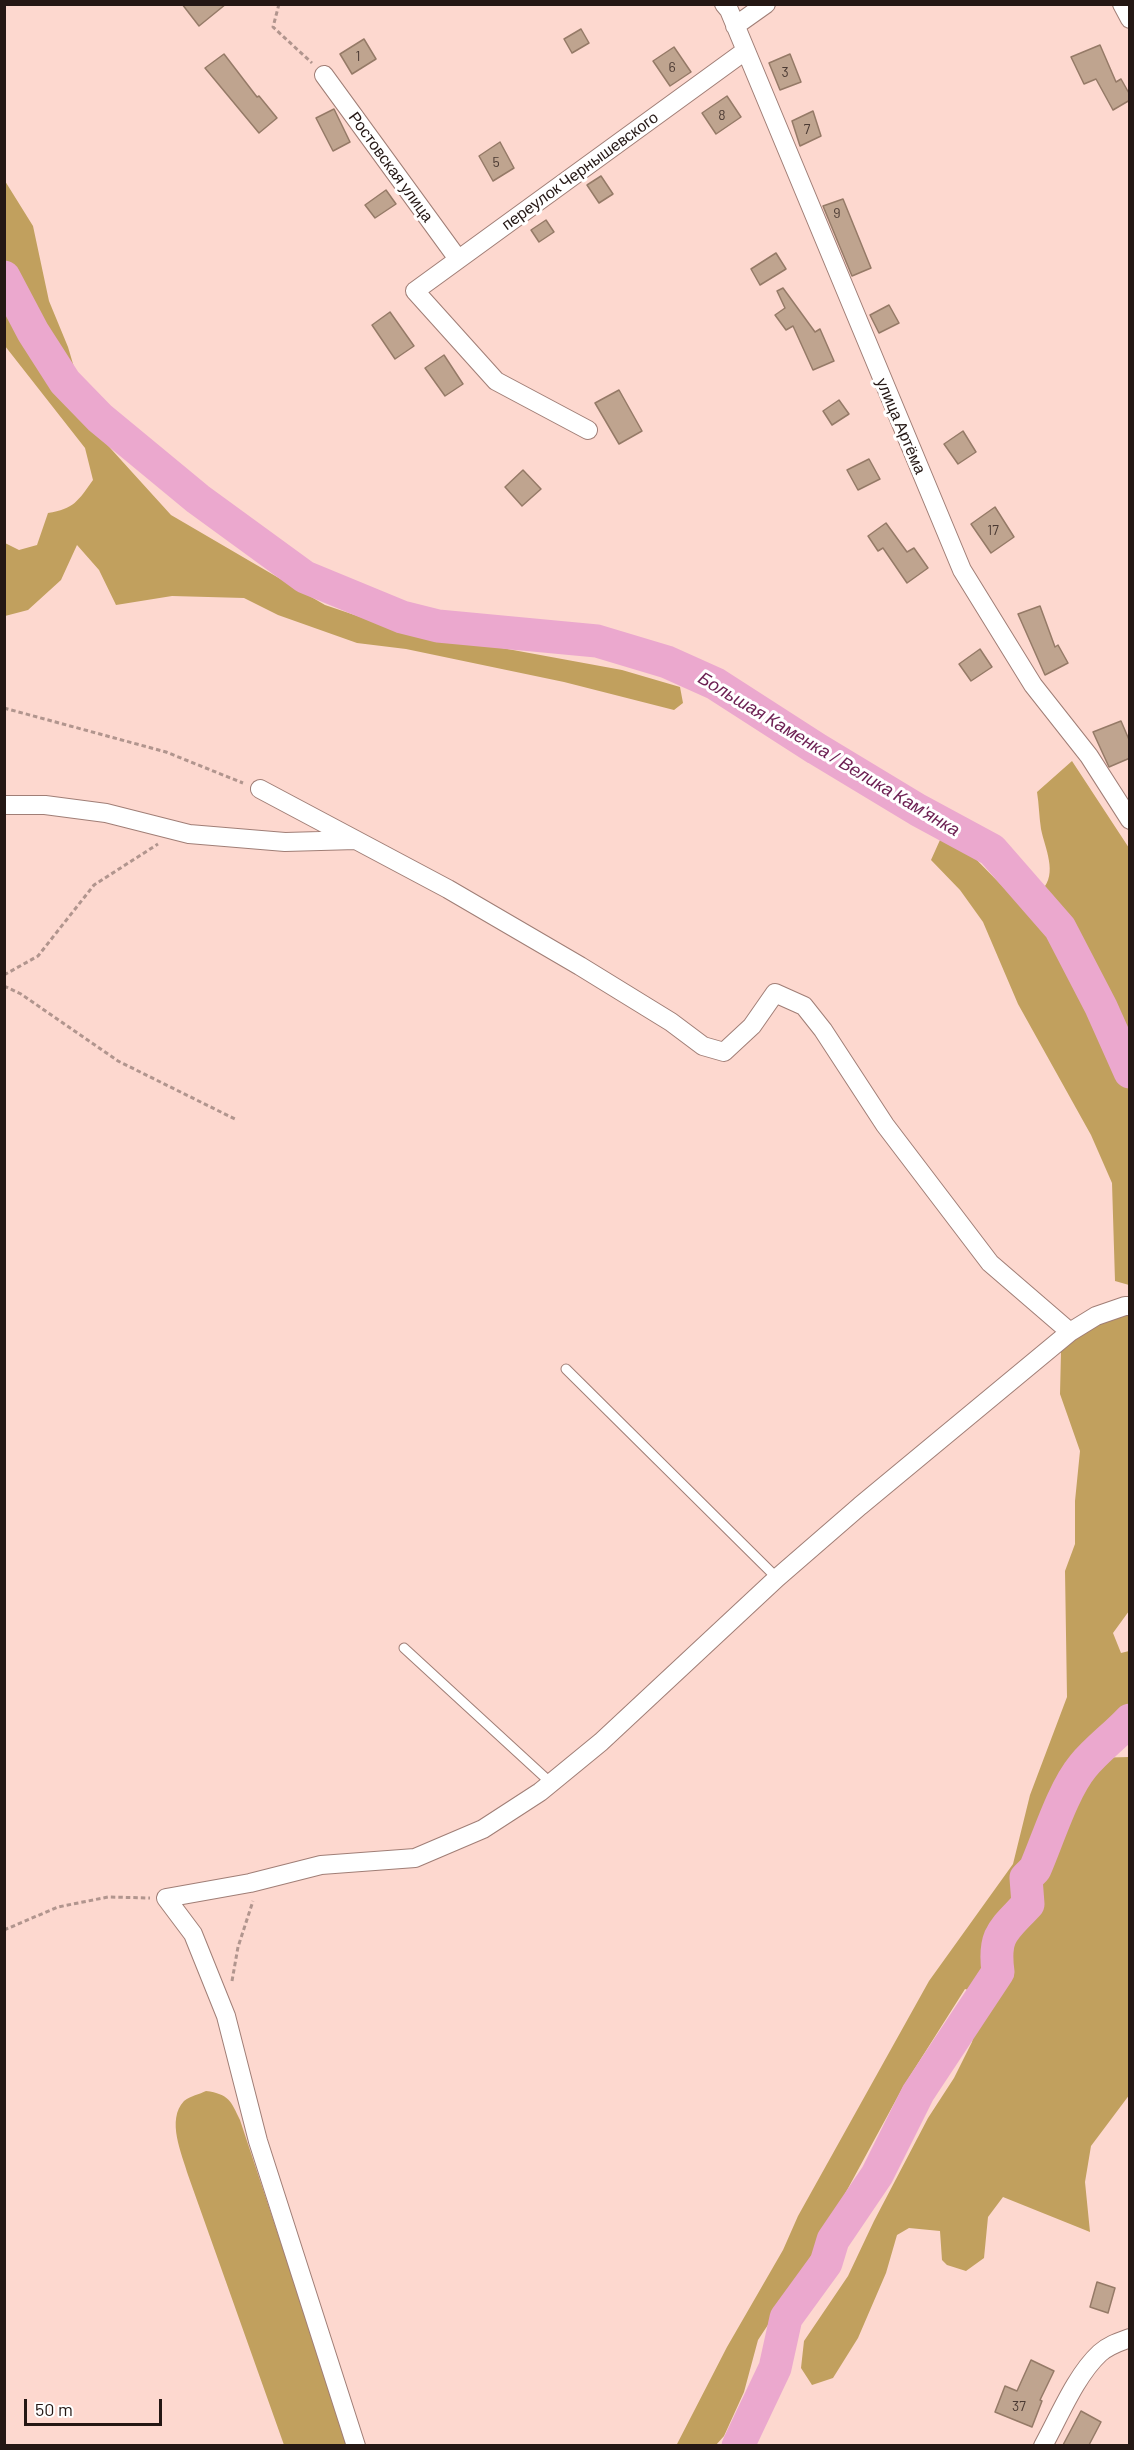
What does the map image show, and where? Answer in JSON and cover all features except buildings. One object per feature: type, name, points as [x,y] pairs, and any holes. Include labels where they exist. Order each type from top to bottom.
[{"type":"street","name":"улица Артёма","points":[[724,4],[729,10],[962,570],[1033,685],[1089,756],[1130,820]]},
{"type":"street","points":[[735,26],[766,4]]},
{"type":"street","points":[[1122,4],[1130,19]]},
{"type":"street","name":"переулок Чернышевского","points":[[588,430],[496,381],[415,291],[746,51]]},
{"type":"street","name":"Ростовская улица","points":[[324,75],[458,259]]},
{"type":"street","points":[[260,789],[448,889],[671,1022],[703,1046],[724,1052],[752,1026],[775,993],[804,1006],[823,1030],[885,1125],[990,1263],[1070,1332]]},
{"type":"street","points":[[4,805],[45,805],[106,813],[189,834],[285,842],[358,840]]},
{"type":"street","points":[[356,2445],[258,2141],[226,2016],[193,1934],[166,1898],[260,1880],[321,1865],[415,1858],[483,1829],[551,1783],[601,1742],[777,1578],[1070,1332],[1096,1316],[1125,1305],[1130,1306]]},
{"type":"street","points":[[1043,2445],[1087,2369],[1101,2353],[1112,2345],[1130,2338]]},
{"type":"lane","points":[[566,1369],[777,1578]]},
{"type":"lane","points":[[404,1648],[551,1783]]},
{"type":"path","points":[[279,4],[273,27],[324,75]]},
{"type":"path","points":[[4,708],[166,752],[260,789]]},
{"type":"path","points":[[4,975],[38,956],[94,885],[177,831]]},
{"type":"path","points":[[4,986],[21,994],[117,1061],[237,1120]]},
{"type":"path","points":[[232,1982],[238,1947],[260,1880]]},
{"type":"path","points":[[4,1930],[58,1907],[108,1897],[166,1898]]},
{"type":"shaded area","points":[[5,181],[33,226],[49,301],[68,347],[92,428],[171,515],[325,605],[393,628],[622,670],[680,687],[683,703],[674,710],[564,682],[406,649],[357,643],[278,615],[244,598],[172,596],[116,605],[99,570],[77,545],[61,580],[28,610],[5,616],[5,543],[19,550],[37,545],[48,513],[64,509],[75,503],[93,480],[85,448],[5,346]]},
{"type":"shaded area","points":[[1072,761],[1129,848],[1129,1285],[1115,1281],[1112,1183],[1091,1135],[1018,1004],[983,922],[960,890],[931,860],[940,840],[959,842],[1019,903],[1034,898],[1047,883],[1050,869],[1041,829],[1037,792]]},
{"type":"shaded area","points":[[1129,1313],[1129,1611],[1113,1633],[1121,1653],[1129,1651],[1129,1720],[1112,1739],[1096,1750],[1091,1758],[1129,1757],[1130,2094],[1091,2146],[1085,2182],[1090,2232],[1003,2197],[988,2217],[984,2258],[966,2271],[947,2265],[942,2260],[940,2231],[909,2228],[897,2235],[886,2273],[858,2338],[833,2378],[812,2385],[801,2368],[804,2341],[848,2276],[928,2118],[954,2078],[972,2042],[982,1994],[965,1989],[903,2087],[802,2273],[758,2340],[744,2392],[724,2436],[716,2445],[676,2446],[727,2347],[783,2250],[798,2216],[929,1981],[1013,1864],[1030,1795],[1067,1697],[1065,1571],[1075,1544],[1075,1501],[1080,1451],[1060,1394],[1061,1352],[1084,1327]]},
{"type":"shaded area","points":[[206,2091],[224,2096],[240,2120],[348,2445],[284,2445],[179,2147],[176,2118],[179,2109],[186,2099]]},
{"type":"waterway","name":"Большая Каменка / Велика Кам'янка","points":[[4,277],[33,332],[65,382],[100,418],[198,499],[305,577],[402,617],[438,626],[597,641],[667,662],[716,684],[918,810],[992,850],[1060,928],[1101,1007],[1130,1072]]},
{"type":"waterway","name":"Большая Каменка / Велика Кам'янка","points":[[738,2446],[775,2368],[786,2318],[826,2263],[833,2240],[877,2175],[918,2093],[998,1972],[999,1941],[1007,1927],[1028,1904],[1026,1878],[1035,1869],[1069,1788],[1088,1760],[1130,1720]]}]
